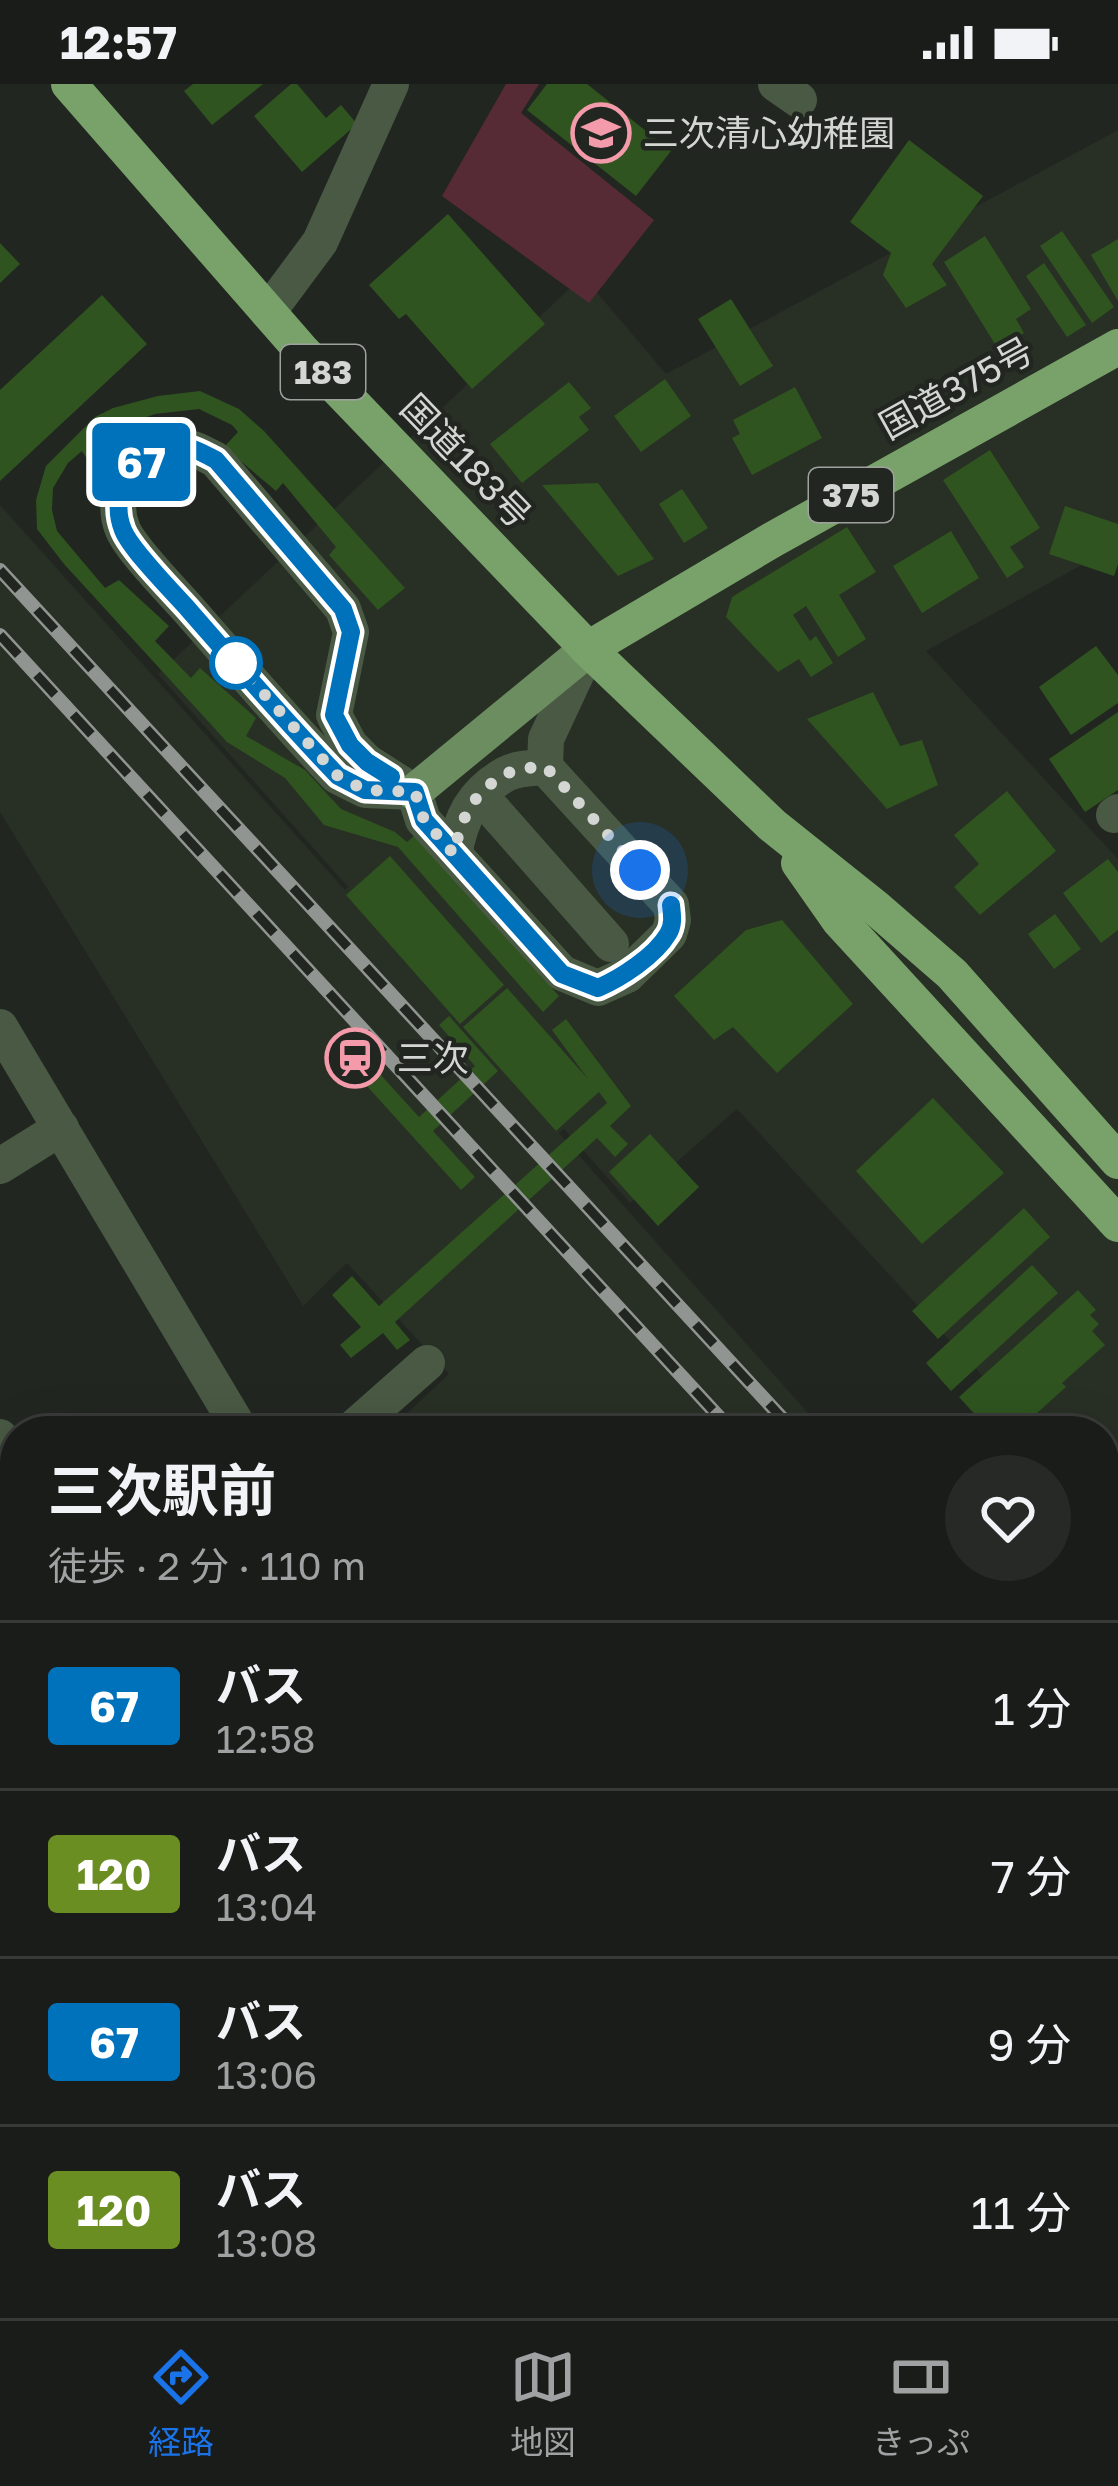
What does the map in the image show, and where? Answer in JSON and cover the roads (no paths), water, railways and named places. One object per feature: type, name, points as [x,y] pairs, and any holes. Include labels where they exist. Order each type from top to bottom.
[{"type":"highway","name":"国道183号","points":[[69,84],[303,352],[588,650],[772,825],[952,974],[1118,1161]]},
{"type":"highway","name":"国道375号","points":[[588,650],[772,540],[1118,347]]},
{"type":"highway","name":"国道183号","points":[[772,825],[839,920],[1118,1224]]},
{"type":"main road","points":[[415,792],[588,650]]},
{"type":"street","points":[[268,312],[320,242],[391,84]]},
{"type":"street","points":[[415,792],[365,790],[338,776],[123,532],[119,490],[148,456],[175,446],[195,449],[216,460],[343,609],[351,632],[334,715],[350,745],[367,762],[415,792],[424,820],[562,974],[598,988],[627,975],[669,934],[673,920],[671,905],[545,766],[546,740],[588,650]]},
{"type":"street","points":[[278,710],[339,692]]},
{"type":"street","points":[[454,854],[460,822],[475,800],[509,771],[545,766]]},
{"type":"street","points":[[494,811],[611,944]]},
{"type":"street","points":[[502,907],[545,868]]},
{"type":"street","points":[[0,1027],[232,1416]]},
{"type":"street","points":[[0,1166],[61,1128]]},
{"type":"street","points":[[367,1416],[427,1363]]},
{"type":"railway","points":[[0,570],[780,1416]]},
{"type":"railway","points":[[0,635],[718,1416]]},
{"type":"place","name":"三次清心幼稚園","points":[[601,133]]},
{"type":"place","name":"三次","points":[[355,1058]]}]
